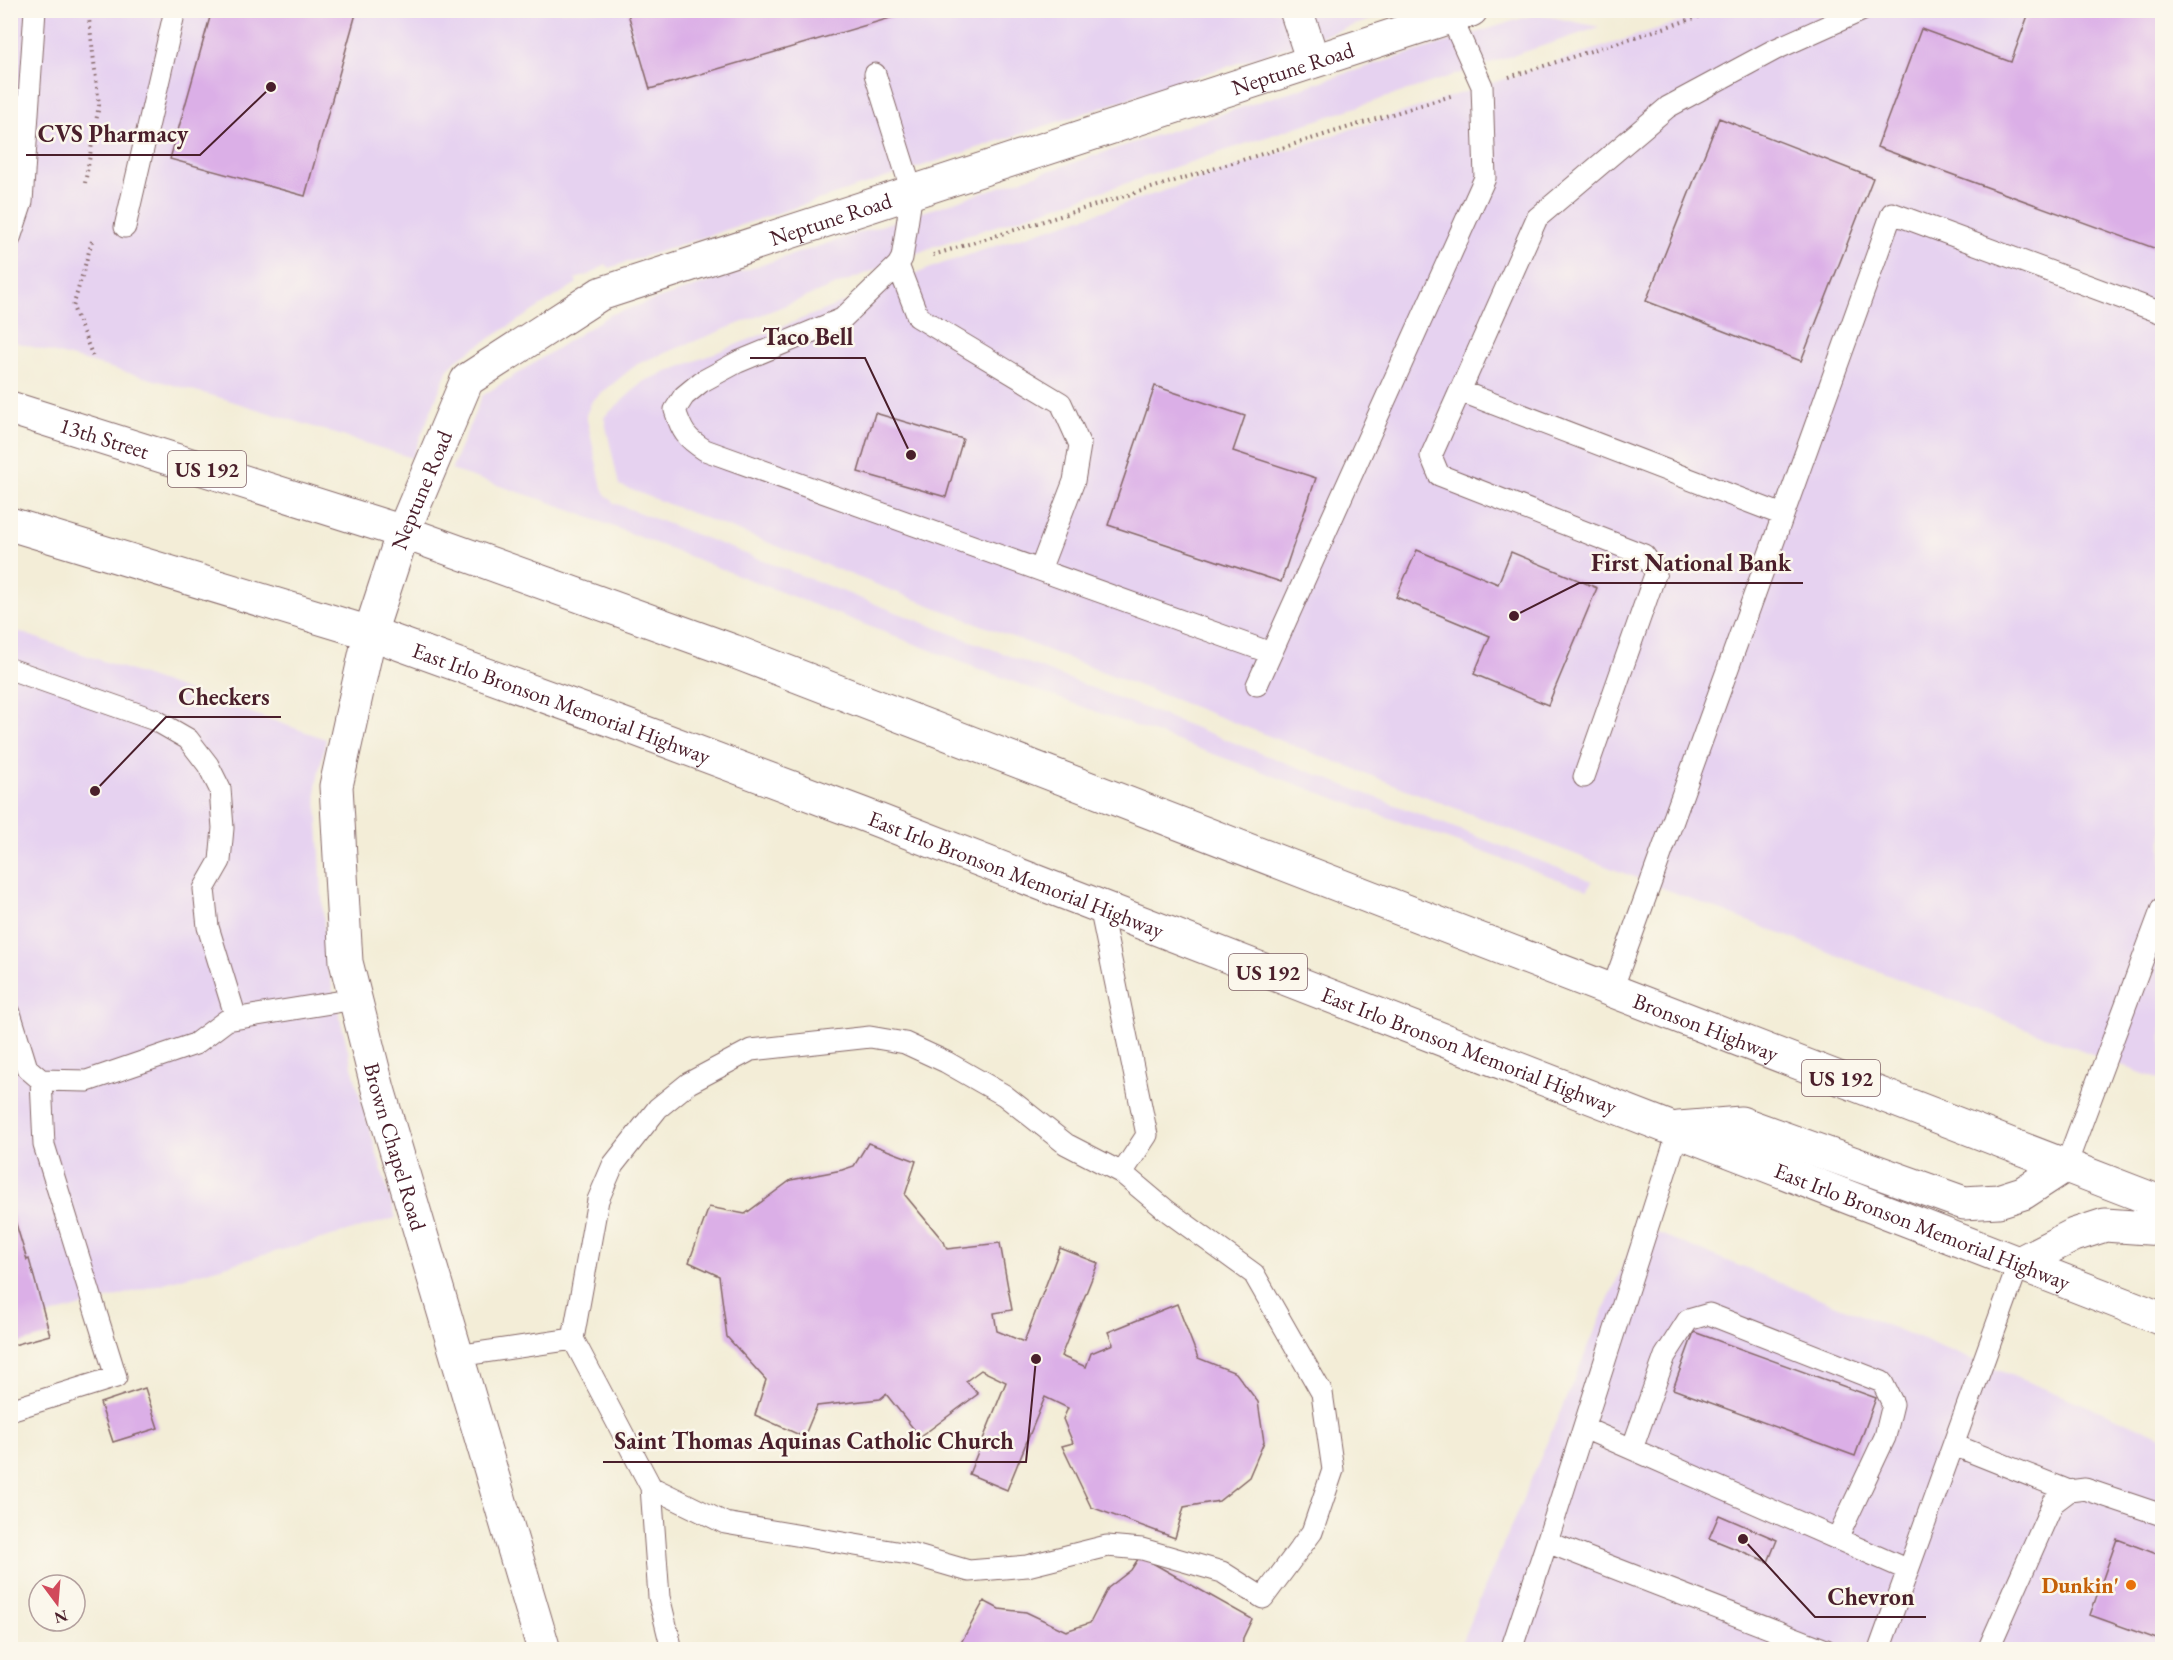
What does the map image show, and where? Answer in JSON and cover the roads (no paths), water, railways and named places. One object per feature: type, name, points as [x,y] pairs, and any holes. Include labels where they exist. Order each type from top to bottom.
[{"type":"main road","points":[[1296,10],[1313,61]]},
{"type":"main road","name":"Neptune Road","points":[[370,633],[403,532],[467,380],[600,294],[1461,14]]},
{"type":"main road","name":"13th Street","points":[[10,408],[403,532]]},
{"type":"main road","name":"US 192","points":[[10,524],[370,633]]},
{"type":"main road","name":"Bronson Highway","points":[[403,532],[733,651],[2163,1203]]},
{"type":"main road","name":"East Irlo Bronson Memorial Highway","points":[[370,633],[841,806],[2163,1319]]},
{"type":"main road","name":"Brown Chapel Road","points":[[370,633],[336,786],[346,962],[378,1089],[544,1650]]},
{"type":"main road","points":[[1673,1130],[1742,1123],[1964,1203],[1998,1202],[2023,1193],[2066,1165]]},
{"type":"main road","points":[[2019,1263],[2074,1235],[2105,1225],[2163,1229]]},
{"type":"lane","points":[[10,238],[22,202],[35,10]]},
{"type":"lane","points":[[125,227],[175,10]]},
{"type":"lane","points":[[1584,777],[1656,572],[1644,555],[1439,476],[1431,456],[1537,218],[1668,107],[1774,50],[1863,10]]},
{"type":"lane","points":[[1257,685],[1485,178],[1482,86],[1461,14]]},
{"type":"lane","points":[[875,74],[912,192],[902,258],[898,265],[842,319],[738,362],[701,382],[684,396],[675,410],[681,428],[689,440],[705,450],[1271,653]]},
{"type":"lane","points":[[1612,990],[1892,213],[2163,313]]},
{"type":"lane","points":[[898,265],[918,317],[1061,403],[1080,445],[1074,481],[1040,570]]},
{"type":"lane","points":[[1460,391],[1783,515]]},
{"type":"lane","points":[[10,669],[155,720],[188,739],[208,765],[220,789],[223,828],[220,861],[204,889],[208,927],[236,1018]]},
{"type":"lane","points":[[1100,907],[1147,1135],[1122,1173]]},
{"type":"lane","points":[[2066,1165],[2163,908]]},
{"type":"lane","points":[[10,1013],[27,1068],[41,1080],[87,1081],[195,1044],[227,1020],[355,999]]},
{"type":"lane","points":[[651,1487],[725,1523],[914,1555],[969,1571],[1027,1566],[1107,1546],[1142,1549],[1222,1572],[1263,1598],[1312,1532],[1333,1470],[1322,1393],[1254,1274],[1166,1210],[1122,1173],[1066,1144],[1004,1095],[946,1062],[905,1043],[870,1037],[751,1050],[689,1083],[658,1108],[613,1166],[598,1200],[573,1339],[651,1487],[659,1597],[672,1650]]},
{"type":"lane","points":[[10,1410],[116,1377],[44,1145],[41,1080]]},
{"type":"lane","points":[[1511,1650],[1584,1428],[1673,1130]]},
{"type":"lane","points":[[1879,1650],[2019,1263]]},
{"type":"lane","points":[[1632,1449],[1665,1356],[1688,1320],[1708,1314],[1882,1382],[1893,1404],[1885,1437],[1837,1539]]},
{"type":"lane","points":[[457,1356],[573,1339]]},
{"type":"lane","points":[[1584,1428],[1908,1570]]},
{"type":"lane","points":[[1954,1444],[2069,1491],[2085,1489],[2163,1515]]},
{"type":"lane","points":[[1988,1650],[2053,1503],[2069,1491]]},
{"type":"lane","points":[[1547,1542],[1826,1650]]},
{"type":"place","name":"CVS Pharmacy","points":[[271,87]]},
{"type":"place","name":"Taco Bell","points":[[911,455]]},
{"type":"place","name":"First National Bank","points":[[1514,616]]},
{"type":"place","name":"Checkers","points":[[95,791]]},
{"type":"place","name":"Saint Thomas Aquinas Catholic Church","points":[[1036,1359]]},
{"type":"place","name":"Chevron","points":[[1743,1539]]},
{"type":"place","name":"Dunkin'","points":[[2131,1585]]}]
